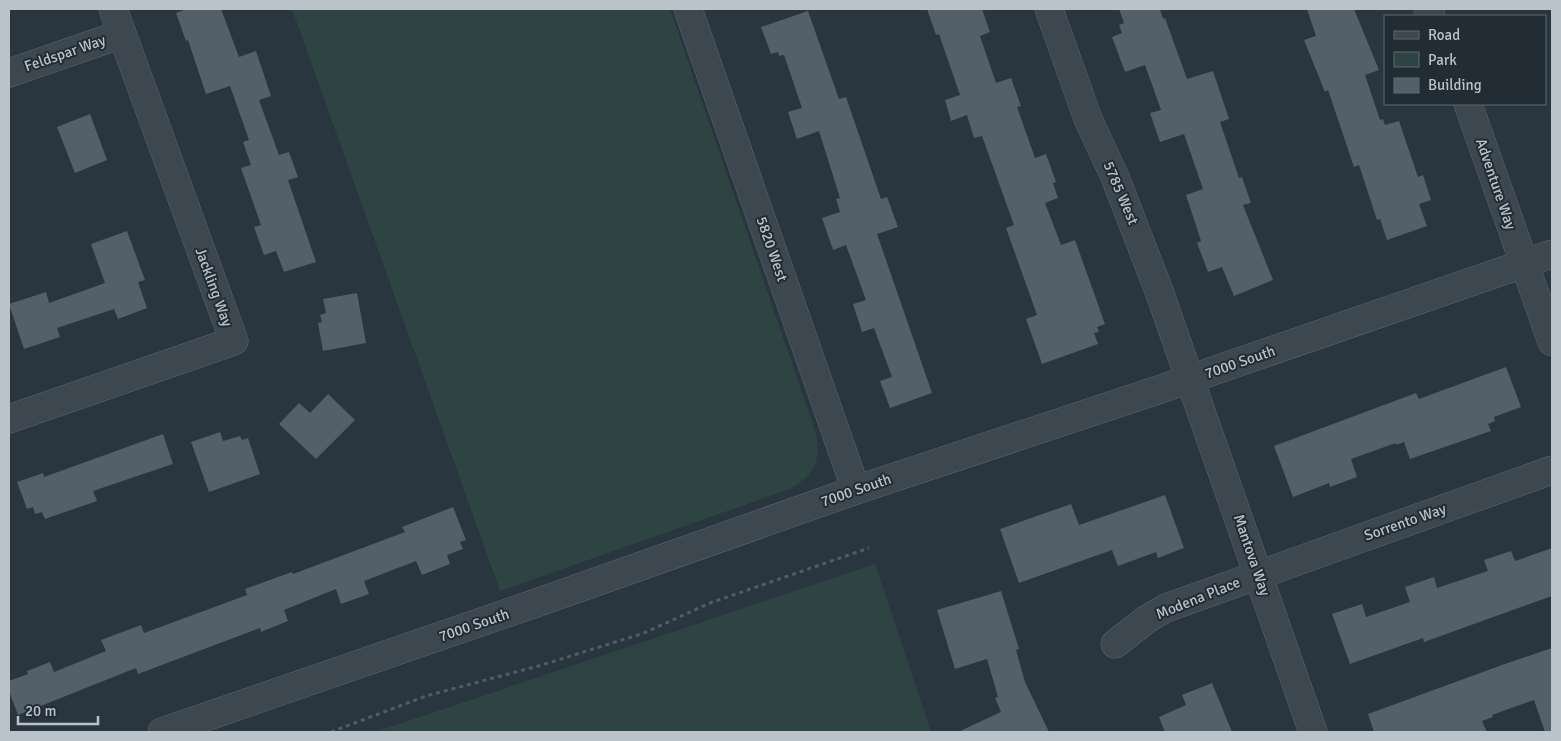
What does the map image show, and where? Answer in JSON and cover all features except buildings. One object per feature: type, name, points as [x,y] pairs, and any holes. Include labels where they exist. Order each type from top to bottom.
[{"type":"street","name":"5820 West","points":[[688,9],[856,490]]},
{"type":"street","name":"5785 West","points":[[1049,9],[1088,119],[1134,224],[1190,379]]},
{"type":"street","name":"Feldspar Way","points":[[9,73],[117,21]]},
{"type":"street","name":"Jackling Way","points":[[9,419],[234,342],[117,21]]},
{"type":"street","name":"Adventure Way","points":[[1468,105],[1552,342]]},
{"type":"street","name":"7000 South","points":[[162,732],[856,490],[1190,379],[1552,254]]},
{"type":"street","name":"Mantova Way","points":[[1190,379],[1314,732]]},
{"type":"street","name":"Sorrento Way","points":[[1259,574],[1552,470]]},
{"type":"street","name":"Modena Place","points":[[1115,644],[1147,618],[1166,608],[1259,574]]},
{"type":"path","points":[[331,732],[426,696],[542,665],[644,633],[710,603],[869,548]]},
{"type":"green space","points":[[292,9],[670,9],[816,433],[817,459],[811,472],[790,489],[500,591]]},
{"type":"green space","points":[[875,564],[931,732],[375,732]]}]
